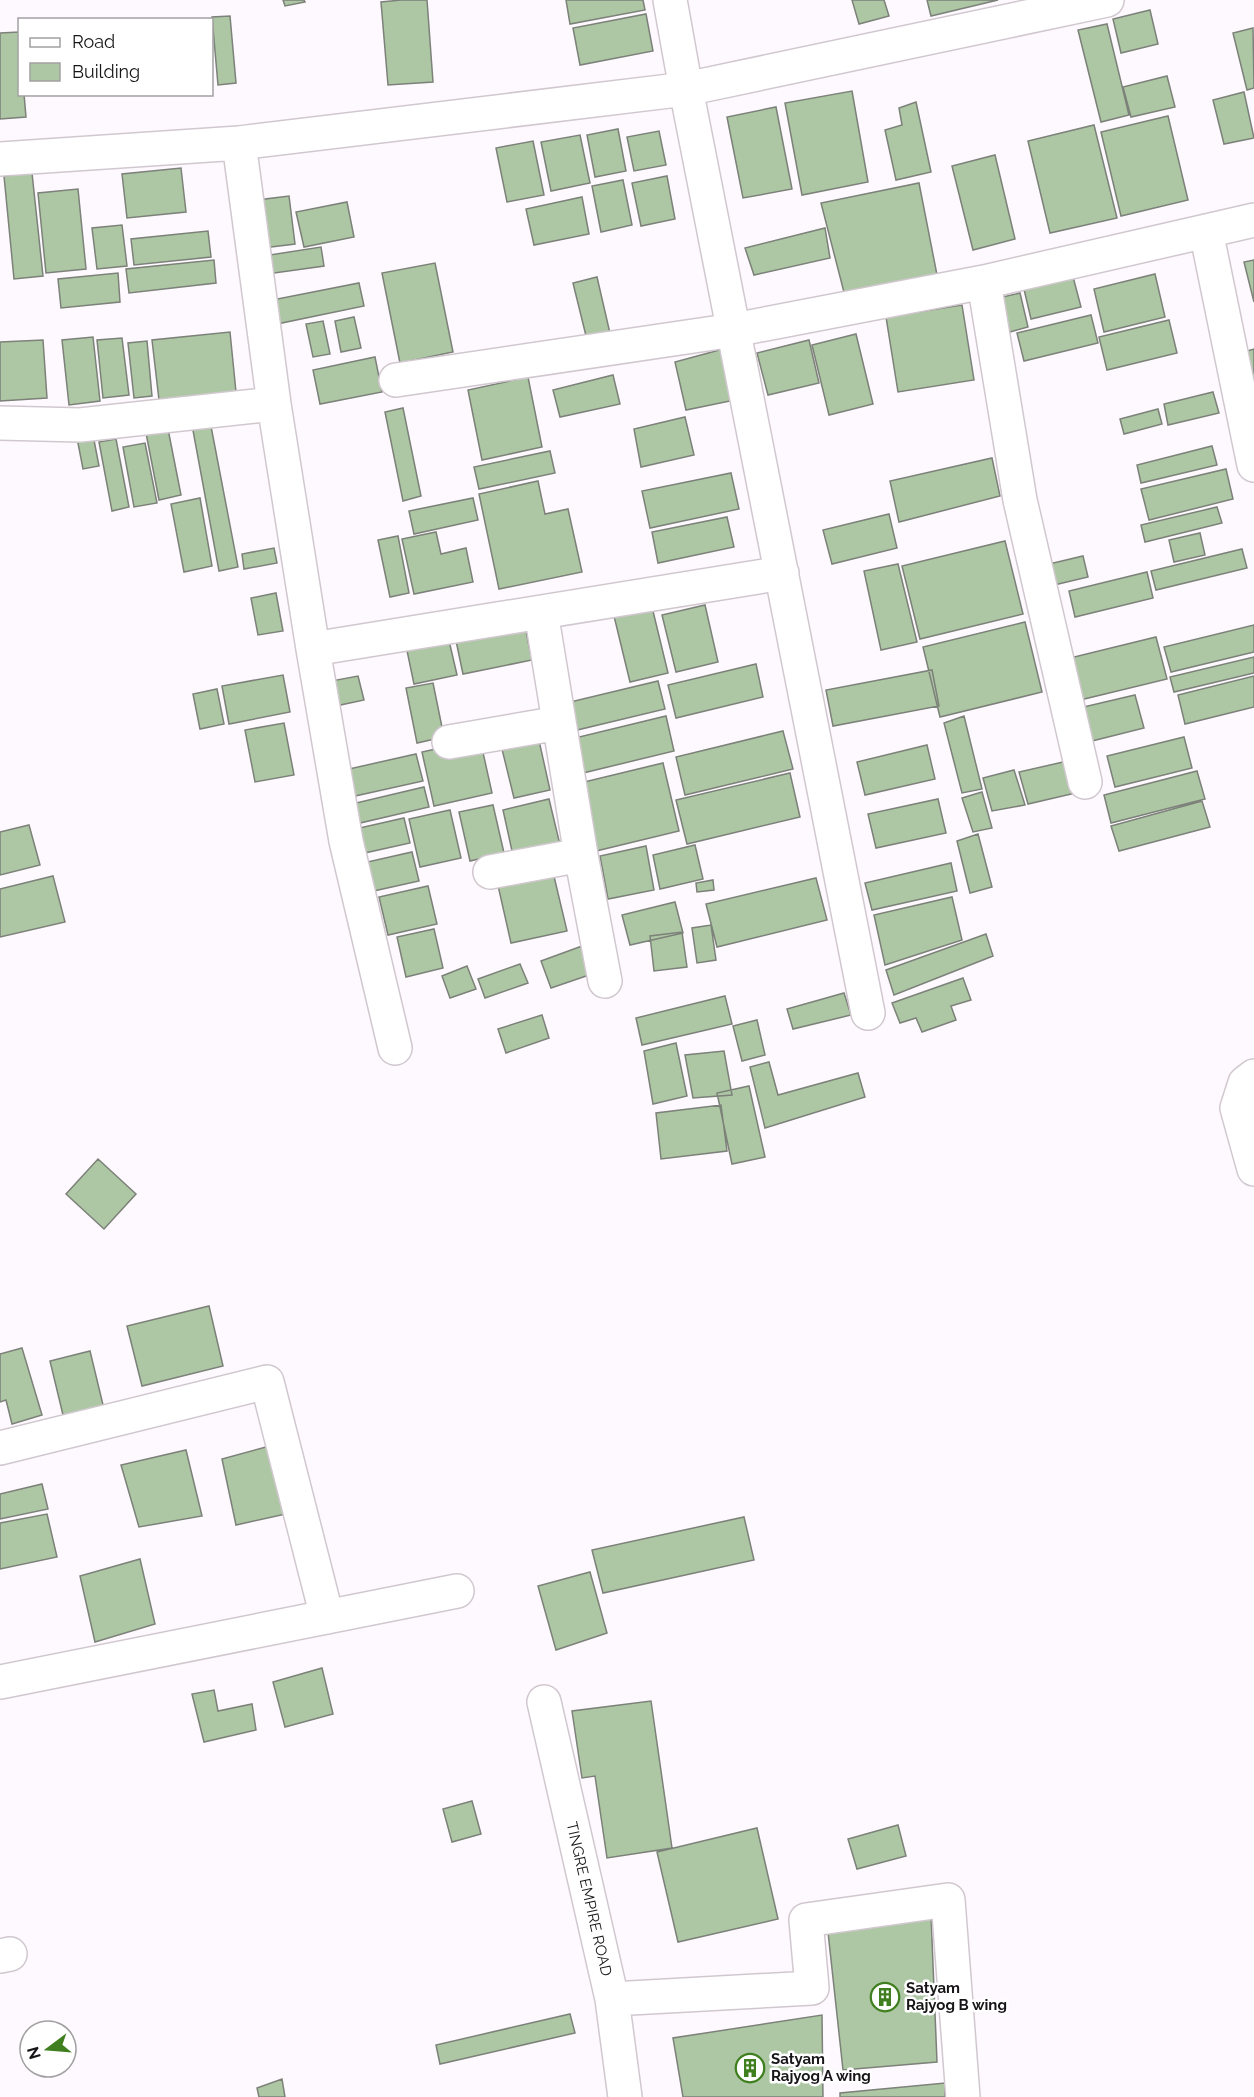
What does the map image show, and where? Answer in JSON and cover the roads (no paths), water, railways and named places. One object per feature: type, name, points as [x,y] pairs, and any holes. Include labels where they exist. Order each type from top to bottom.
[{"type":"street","points":[[670,0],[868,1013]]},
{"type":"street","points":[[0,159],[239,143],[686,89],[1107,0]]},
{"type":"street","points":[[239,143],[274,404],[346,841],[395,1048]]},
{"type":"street","points":[[396,380],[734,330],[984,282],[1254,220]]},
{"type":"street","points":[[1206,231],[1254,465]]},
{"type":"street","points":[[984,282],[1020,500],[1085,782]]},
{"type":"street","points":[[0,423],[80,425],[274,404]]},
{"type":"street","points":[[313,649],[782,573]]},
{"type":"street","points":[[541,612],[581,855],[605,981]]},
{"type":"street","points":[[449,742],[559,723]]},
{"type":"street","points":[[490,872],[581,855]]},
{"type":"street","points":[[1254,1076],[1245,1083],[1237,1108],[1254,1169]]},
{"type":"street","points":[[0,1448],[267,1382],[327,1617]]},
{"type":"street","points":[[0,1682],[457,1591]]},
{"type":"street","name":"TINGRE EMPIRE ROAD","points":[[544,1702],[612,1999],[625,2097]]},
{"type":"street","points":[[612,1999],[812,1988],[806,1920],[948,1900],[963,2097]]},
{"type":"place","name":"Satyam Rajyog B wing","points":[[885,1997]]},
{"type":"place","name":"Satyam Rajyog A wing","points":[[750,2068]]}]
